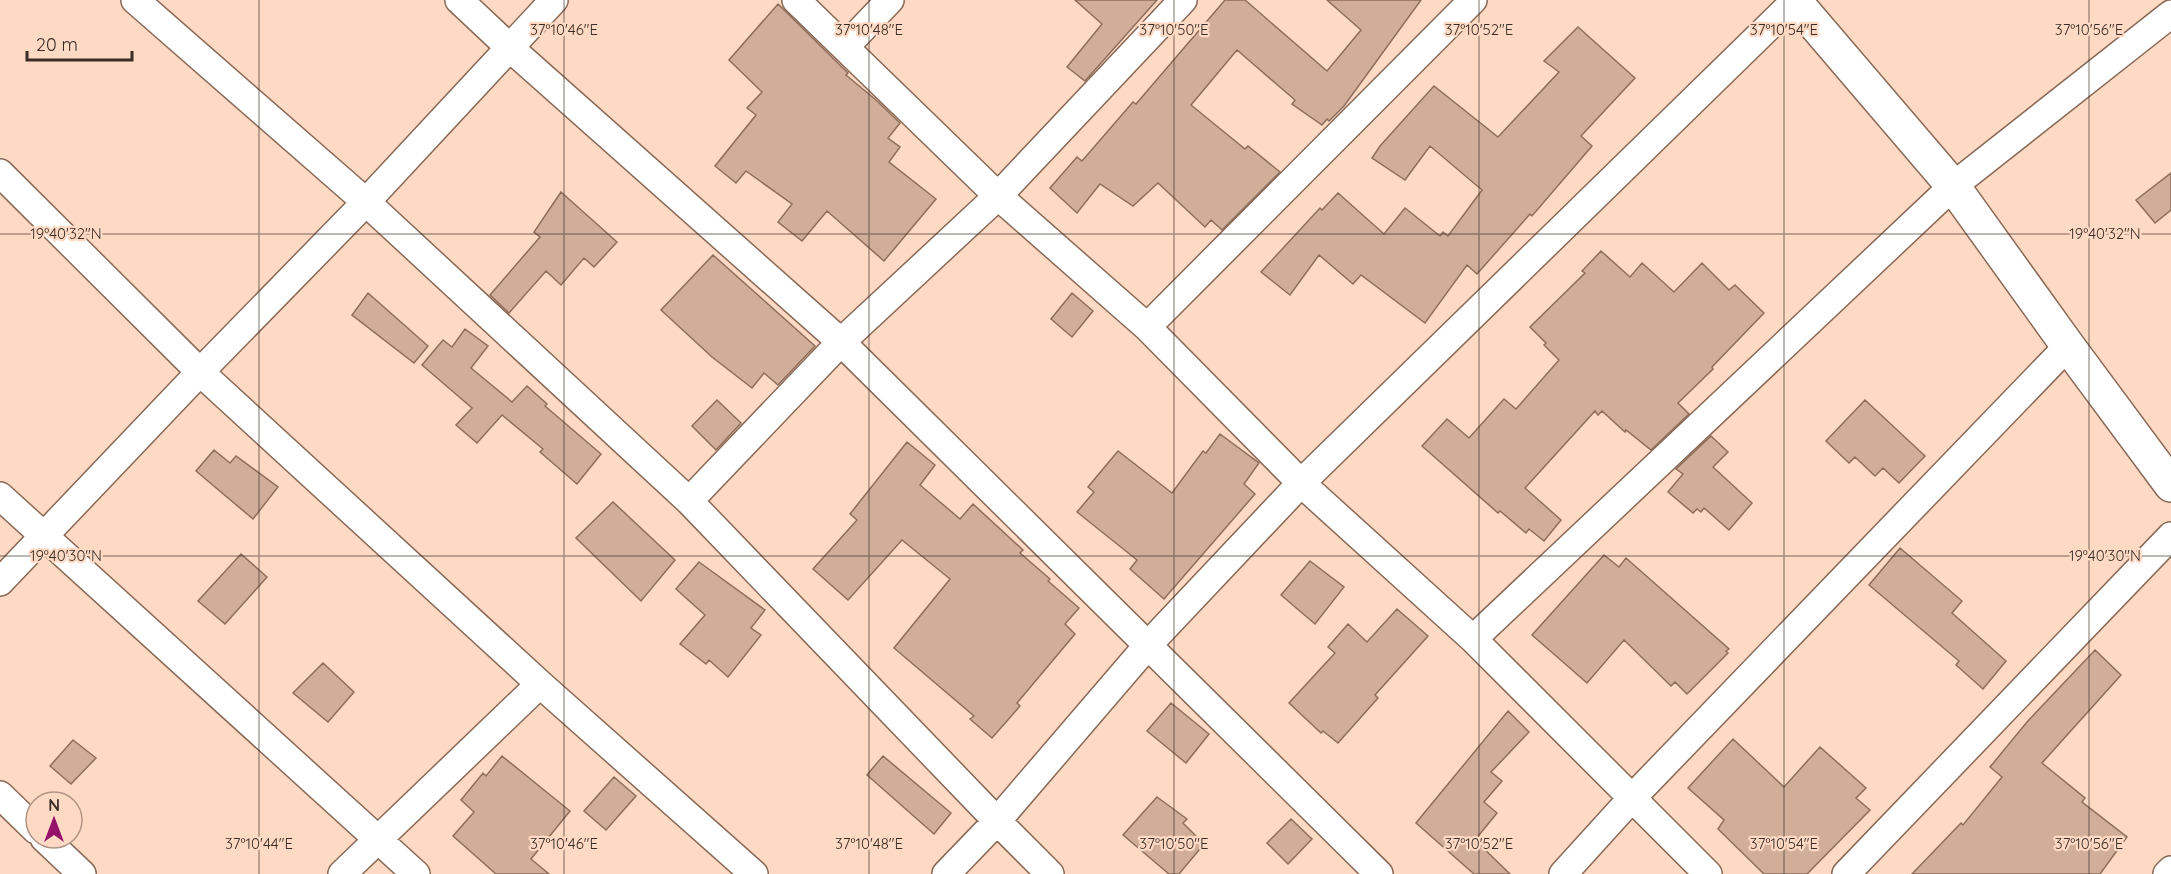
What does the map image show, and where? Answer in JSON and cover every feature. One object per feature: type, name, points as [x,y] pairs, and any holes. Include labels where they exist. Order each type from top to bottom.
[{"type":"street","points":[[135,0],[366,202],[689,501],[1050,874]]},
{"type":"street","points":[[459,0],[841,342],[1378,874]]},
{"type":"street","points":[[0,582],[366,202],[554,0]]},
{"type":"street","points":[[796,0],[846,46],[998,196],[1147,327],[1301,483],[1473,639],[1708,874]]},
{"type":"street","points":[[846,46],[890,0]]},
{"type":"street","points":[[689,501],[841,342],[998,196],[1182,0]]},
{"type":"street","points":[[1147,327],[1473,0]]},
{"type":"street","points":[[946,874],[997,821],[1148,645],[1301,483],[1795,0],[1953,186],[2171,485]]},
{"type":"street","points":[[1473,639],[1953,186],[2171,14]]},
{"type":"street","points":[[0,173],[200,372],[540,684],[754,874]]},
{"type":"street","points":[[1563,874],[1632,798],[2068,346]]},
{"type":"street","points":[[0,496],[416,874]]},
{"type":"street","points":[[1846,874],[2171,536]]},
{"type":"street","points":[[342,874],[540,684]]},
{"type":"street","points":[[0,795],[24,818]]},
{"type":"street","points":[[56,850],[81,874]]},
{"type":"street","points":[[2167,874],[2171,870]]},
{"type":"building","points":[[1075,0],[1157,0],[1085,81],[1067,67],[1102,24]]},
{"type":"building","points":[[1225,0],[1245,0],[1327,71],[1361,30],[1327,0],[1421,0],[1344,106],[1322,125],[1292,104],[1295,100],[1237,50],[1191,105],[1245,149],[1248,146],[1280,172],[1222,230],[1211,220],[1205,227],[1158,183],[1133,206],[1100,184],[1077,213],[1050,188],[1077,157],[1082,161],[1133,102],[1136,104]]},
{"type":"building","points":[[778,4],[848,73],[846,75],[900,123],[888,138],[900,147],[889,162],[936,199],[884,261],[827,211],[802,241],[778,222],[792,204],[746,171],[736,183],[715,166],[756,115],[747,108],[762,92],[729,60]]},
{"type":"building","points":[[1578,27],[1635,78],[1581,136],[1592,146],[1532,216],[1530,214],[1477,274],[1467,265],[1425,323],[1361,275],[1353,284],[1319,255],[1290,295],[1261,272],[1320,208],[1322,210],[1338,193],[1384,234],[1405,208],[1440,236],[1443,232],[1448,236],[1482,190],[1430,146],[1405,180],[1372,158],[1434,86],[1498,137],[1559,72],[1544,61]]},
{"type":"building","points":[[2171,173],[2171,210],[2155,223],[2136,200]]},
{"type":"building","points":[[561,192],[617,242],[594,267],[584,258],[561,285],[546,271],[509,313],[490,295],[540,237],[534,232]]},
{"type":"building","points":[[1601,251],[1630,277],[1642,263],[1674,292],[1702,263],[1729,290],[1735,285],[1764,313],[1712,367],[1713,369],[1678,403],[1689,414],[1651,450],[1626,430],[1625,432],[1602,411],[1598,415],[1595,411],[1525,488],[1561,520],[1544,541],[1529,529],[1526,533],[1500,511],[1498,513],[1422,446],[1447,419],[1469,438],[1504,399],[1516,409],[1559,360],[1530,327],[1585,273],[1582,271]]},
{"type":"building","points":[[713,255],[815,346],[778,385],[764,373],[752,388],[712,357],[661,310]]},
{"type":"building","points":[[368,293],[428,346],[414,363],[352,315]]},
{"type":"building","points":[[1072,293],[1093,311],[1072,337],[1051,319]]},
{"type":"building","points":[[465,329],[488,346],[471,368],[512,402],[527,386],[547,404],[545,406],[601,454],[577,484],[540,452],[543,449],[502,415],[477,443],[456,425],[472,408],[422,365],[443,340],[452,347]]},
{"type":"building","points":[[717,400],[741,423],[716,450],[692,426]]},
{"type":"building","points":[[1865,400],[1925,456],[1899,483],[1883,468],[1875,476],[1855,457],[1849,463],[1826,441]]},
{"type":"building","points":[[1220,434],[1259,463],[1244,484],[1255,494],[1164,599],[1130,569],[1137,560],[1077,512],[1094,492],[1088,487],[1118,451],[1172,493],[1203,451],[1206,453]]},
{"type":"building","points":[[1711,436],[1728,452],[1713,467],[1752,503],[1729,530],[1704,508],[1701,512],[1697,509],[1693,513],[1668,492],[1683,474],[1676,469]]},
{"type":"building","points":[[907,442],[935,465],[920,485],[960,519],[973,504],[1023,550],[1020,553],[1050,579],[1048,581],[1079,608],[1065,624],[1075,634],[1017,703],[1020,706],[992,738],[970,719],[974,716],[894,648],[950,579],[902,540],[848,600],[813,569],[857,520],[850,514]]},
{"type":"building","points":[[214,450],[230,463],[236,456],[278,487],[253,519],[196,471]]},
{"type":"building","points":[[613,502],[675,560],[641,601],[576,538]]},
{"type":"building","points":[[1900,548],[1962,601],[1952,613],[2006,661],[1983,689],[1956,665],[1959,661],[1869,585]]},
{"type":"building","points":[[241,554],[267,577],[225,624],[198,601]]},
{"type":"building","points":[[1604,555],[1619,567],[1626,558],[1729,649],[1726,651],[1728,653],[1687,694],[1675,682],[1671,686],[1624,640],[1587,683],[1532,635]]},
{"type":"building","points":[[1310,561],[1344,587],[1315,624],[1281,595]]},
{"type":"building","points":[[699,562],[765,610],[751,628],[761,635],[728,677],[709,660],[706,664],[680,644],[705,615],[676,589]]},
{"type":"building","points":[[1397,609],[1428,636],[1375,695],[1378,698],[1338,743],[1323,731],[1321,733],[1289,703],[1335,653],[1328,647],[1348,624],[1367,642]]},
{"type":"building","points":[[2095,650],[2121,675],[2042,763],[2085,798],[2082,802],[2127,837],[2100,874],[1912,874],[1961,823],[1963,825],[2002,777],[1990,767],[2027,722]]},
{"type":"building","points":[[323,663],[354,692],[328,722],[293,693]]},
{"type":"building","points":[[1171,703],[1209,734],[1186,763],[1147,731]]},
{"type":"building","points":[[1508,711],[1529,732],[1491,772],[1502,781],[1484,802],[1497,813],[1475,840],[1510,874],[1474,874],[1416,823]]},
{"type":"building","points":[[1733,739],[1784,787],[1820,747],[1866,788],[1856,798],[1870,810],[1807,874],[1764,874],[1718,829],[1724,820],[1688,788]]},
{"type":"building","points":[[73,740],[96,758],[71,784],[50,766]]},
{"type":"building","points":[[502,756],[570,811],[531,859],[549,874],[496,874],[453,836],[474,812],[461,800],[483,773],[486,776]]},
{"type":"building","points":[[883,756],[951,813],[934,834],[867,775]]},
{"type":"building","points":[[614,777],[636,796],[606,830],[584,811]]},
{"type":"building","points":[[1157,797],[1187,819],[1183,823],[1204,844],[1179,874],[1169,874],[1123,835]]},
{"type":"building","points":[[1291,819],[1312,839],[1288,864],[1267,843]]}]
